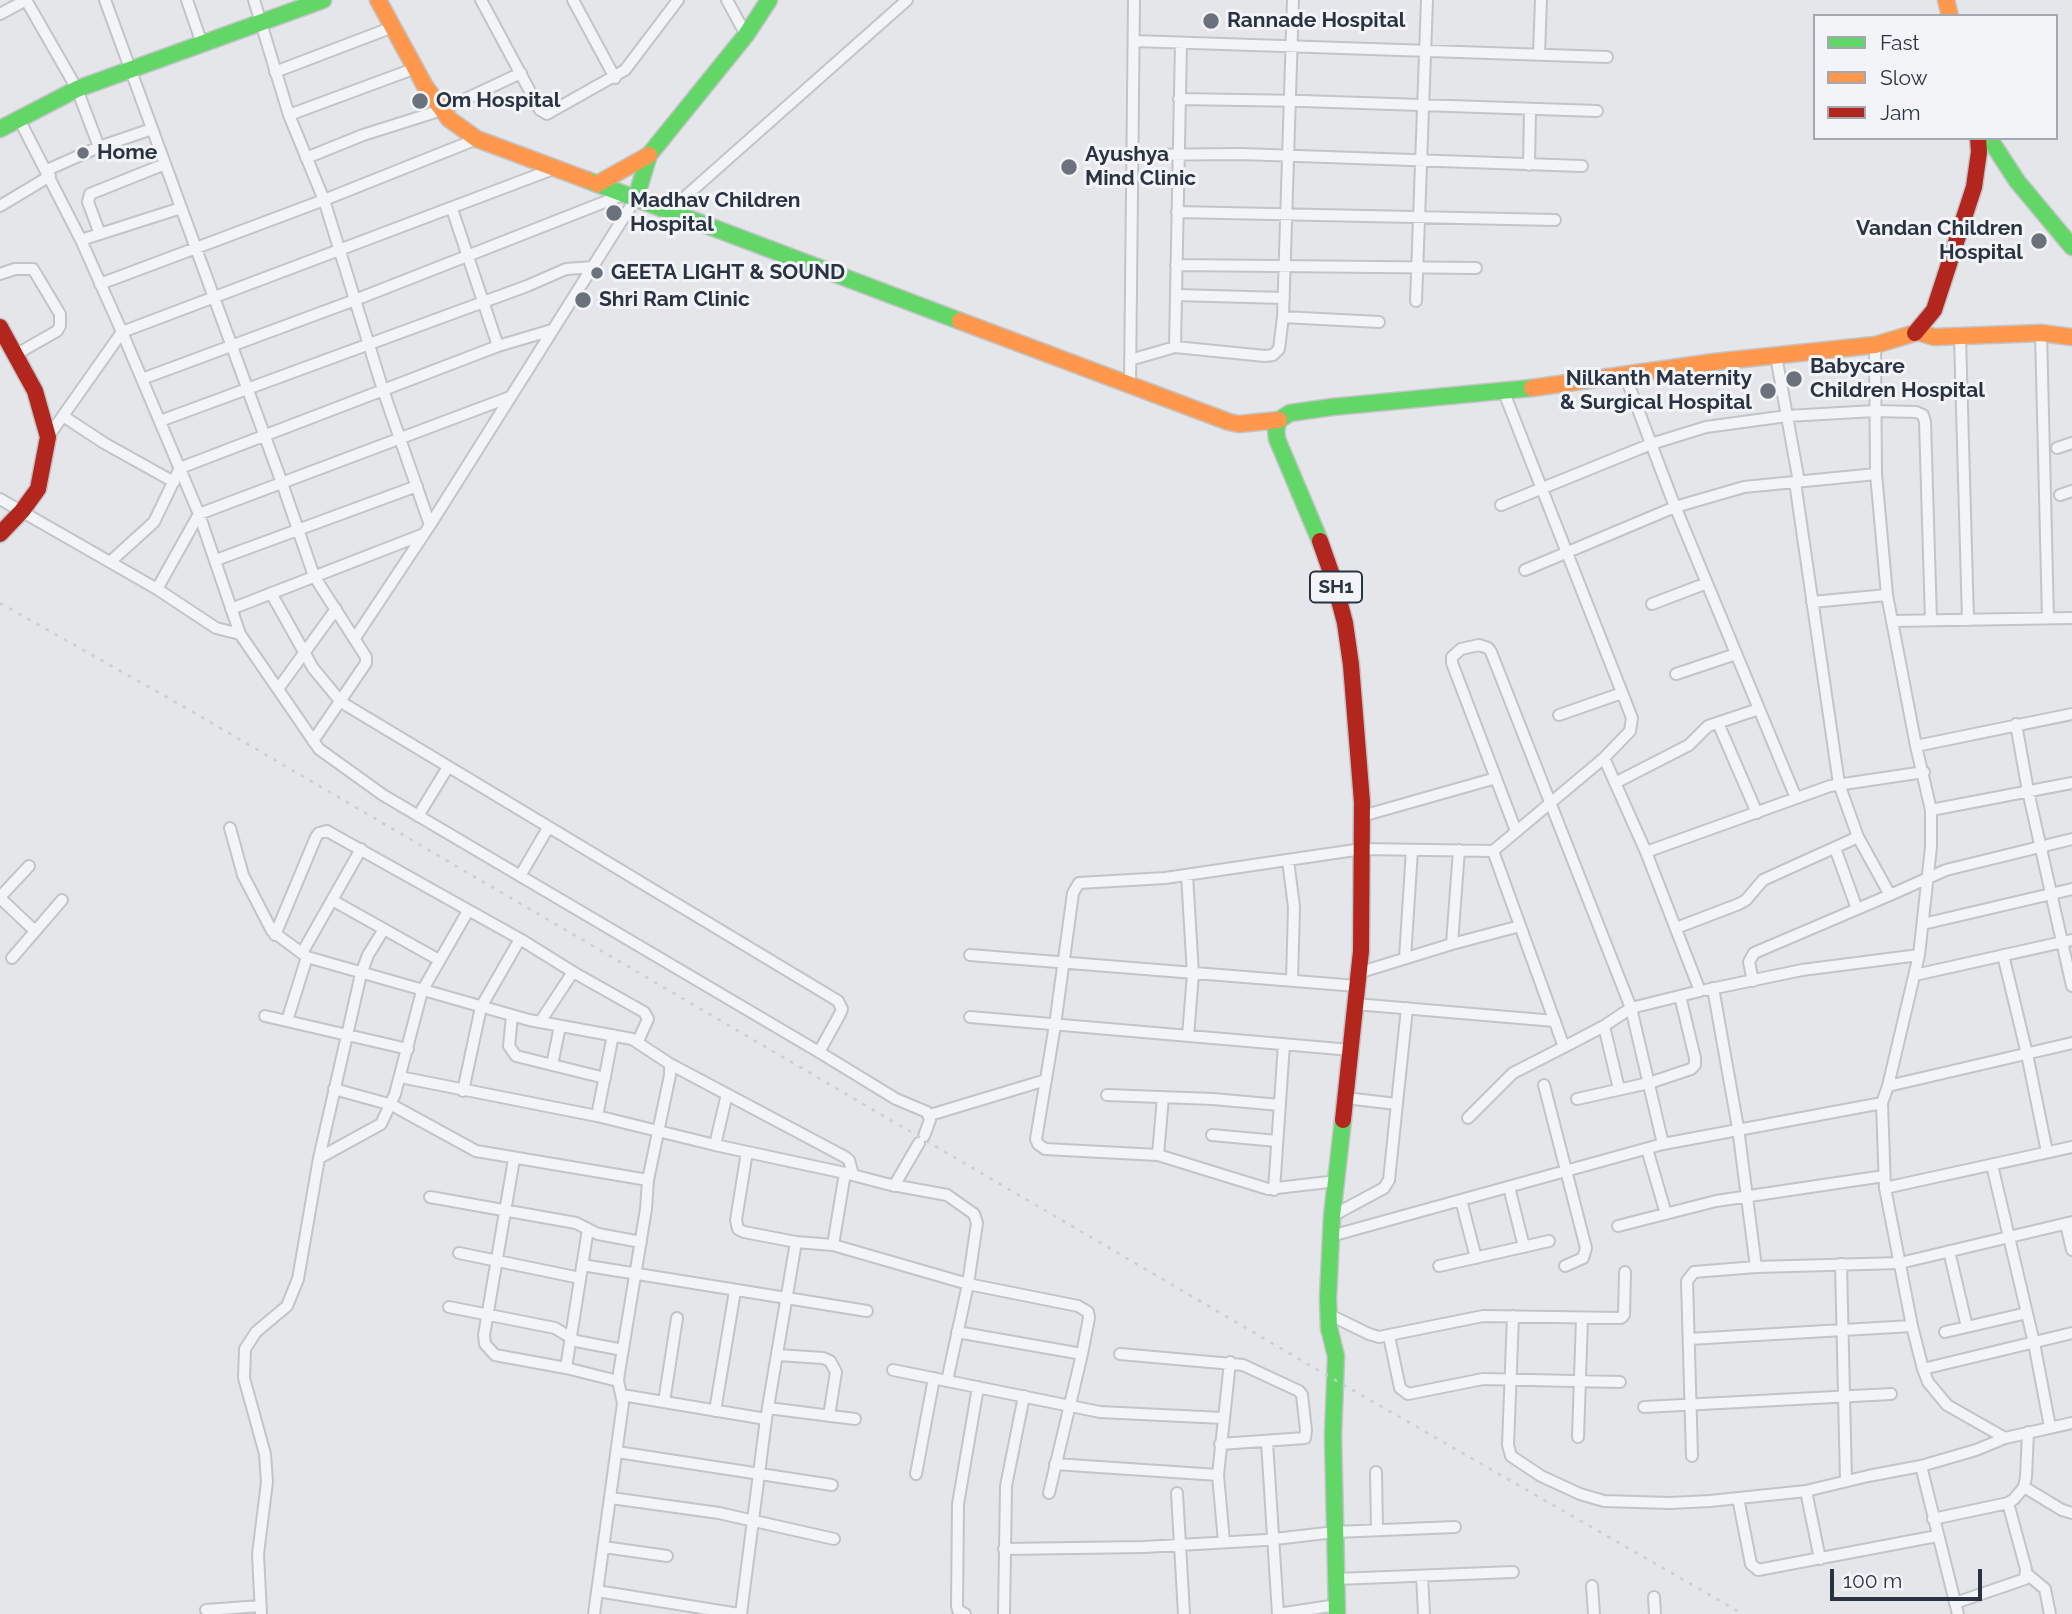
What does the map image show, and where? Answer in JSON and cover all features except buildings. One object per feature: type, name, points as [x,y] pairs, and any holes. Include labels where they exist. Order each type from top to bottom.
[{"type":"main road","points":[[0,129],[77,89],[323,0]]},
{"type":"main road","points":[[378,0],[442,110],[449,119],[477,139],[1239,424],[1279,420],[1290,413],[1332,407],[1503,390],[1875,345],[1918,332],[1934,337],[2041,333],[2072,337]]},
{"type":"main road","points":[[630,196],[649,155],[746,35],[769,0]]},
{"type":"main road","points":[[1918,332],[1934,310],[1975,187],[1979,140]]},
{"type":"main road","points":[[1990,140],[2017,181],[2072,247]]},
{"type":"main road","points":[[597,184],[649,155]]},
{"type":"main road","points":[[0,534],[22,511],[37,489],[42,476],[48,436],[35,391],[2,333]]},
{"type":"main road","name":"SH1","points":[[1279,420],[1277,439],[1316,531],[1334,580],[1345,623],[1351,665],[1362,816],[1358,980],[1332,1216],[1328,1314],[1336,1356],[1333,1436],[1337,1609]]},
{"type":"street","points":[[0,14],[26,0],[77,89],[99,147]]},
{"type":"street","points":[[105,0],[314,576],[364,651],[366,663],[313,741]]},
{"type":"street","points":[[187,0],[202,44]]},
{"type":"street","points":[[254,0],[289,115],[324,200],[368,344],[417,486],[427,530]]},
{"type":"street","points":[[481,0],[540,110],[547,114],[625,70],[678,0]]},
{"type":"street","points":[[573,0],[615,78]]},
{"type":"street","points":[[727,0],[746,35]]},
{"type":"street","points":[[669,211],[907,0]]},
{"type":"street","points":[[1130,384],[1134,0]]},
{"type":"street","points":[[1130,360],[1175,347],[1273,355],[1279,349],[1282,340],[1284,298],[1293,0]]},
{"type":"street","points":[[1416,300],[1427,0]]},
{"type":"street","points":[[1539,54],[1541,0]]},
{"type":"street","points":[[275,72],[393,27]]},
{"type":"street","points":[[1134,41],[1607,57]]},
{"type":"street","points":[[1175,347],[1181,43]]},
{"type":"street","points":[[289,115],[416,68]]},
{"type":"street","points":[[306,158],[363,135],[442,110],[521,73]]},
{"type":"street","points":[[1180,99],[1289,100],[1597,111]]},
{"type":"street","points":[[1529,165],[1530,109]]},
{"type":"street","points":[[19,119],[81,240],[122,332],[200,514],[240,634],[319,749],[372,788],[418,816],[896,1099],[929,1113],[1046,1080]]},
{"type":"street","points":[[0,206],[48,173],[99,147],[152,129]]},
{"type":"street","points":[[100,284],[477,139]]},
{"type":"street","points":[[1133,155],[1287,155],[1581,166]]},
{"type":"street","points":[[100,234],[88,202],[90,194],[165,164]]},
{"type":"street","points":[[48,436],[122,332],[557,168]]},
{"type":"street","points":[[142,379],[630,196]]},
{"type":"street","points":[[355,638],[427,530],[593,267],[630,196]]},
{"type":"street","points":[[81,240],[181,208]]},
{"type":"street","points":[[452,209],[498,346]]},
{"type":"street","points":[[1177,212],[1555,220]]},
{"type":"street","points":[[1176,265],[1476,268]]},
{"type":"street","points":[[160,421],[570,267],[593,267]]},
{"type":"street","points":[[0,274],[15,269],[33,269],[60,314],[57,331],[15,355]]},
{"type":"street","points":[[1175,295],[1284,298]]},
{"type":"street","points":[[1283,317],[1380,322]]},
{"type":"street","points":[[110,562],[154,522],[180,468],[498,346],[552,330]]},
{"type":"street","points":[[2041,333],[2048,618]]},
{"type":"street","points":[[1960,337],[1968,620]]},
{"type":"street","points":[[1875,345],[1876,474],[1887,595],[1931,810],[1928,877],[1919,955],[1882,1103],[1885,1182],[1912,1326],[1923,1369],[1939,1397],[1947,1405],[2005,1438]]},
{"type":"street","points":[[1776,356],[1797,482],[1839,785],[1858,837],[1890,895]]},
{"type":"street","points":[[1625,375],[1675,507],[1796,798]]},
{"type":"street","points":[[1337,1181],[1274,1190],[1158,1155],[1040,1147],[1036,1139],[1073,893],[1079,883],[1165,878],[1362,849],[1493,851],[1604,758],[1630,731],[1632,724],[1622,694],[1503,390]]},
{"type":"street","points":[[157,589],[200,514],[510,397]]},
{"type":"street","points":[[1501,505],[1651,444],[1706,427],[1787,416],[1875,411],[1916,412],[1923,415],[1925,422],[1931,620]]},
{"type":"street","points":[[63,416],[103,443],[174,482]]},
{"type":"street","points":[[2057,448],[2072,443]]},
{"type":"street","points":[[1525,570],[1675,507],[1744,486],[1876,474]]},
{"type":"street","points":[[216,560],[417,486]]},
{"type":"street","points":[[2060,495],[2072,491]]},
{"type":"street","points":[[0,499],[157,589],[216,628],[240,634]]},
{"type":"street","points":[[231,609],[427,530]]},
{"type":"street","points":[[1652,604],[1707,583]]},
{"type":"street","points":[[271,593],[303,652],[341,702],[838,1001],[842,1009],[819,1052]]},
{"type":"street","points":[[1812,602],[1887,595]]},
{"type":"street","points":[[278,689],[336,609]]},
{"type":"street","points":[[1892,621],[2072,618]]},
{"type":"street","points":[[1516,831],[1452,663],[1455,652],[1479,645],[1491,652],[1630,1008],[1664,1144]]},
{"type":"street","points":[[1676,674],[1736,654]]},
{"type":"street","points":[[1559,715],[1622,694]]},
{"type":"street","points":[[1615,783],[1689,745],[1701,730],[1759,709]]},
{"type":"street","points":[[1916,746],[2072,714]]},
{"type":"street","points":[[1718,723],[1757,813]]},
{"type":"street","points":[[2016,724],[2050,893],[2067,941],[2072,986]]},
{"type":"street","points":[[1604,758],[1646,852],[1700,991]]},
{"type":"street","points":[[418,816],[448,767]]},
{"type":"street","points":[[1646,852],[1839,785],[1924,772]]},
{"type":"street","points":[[1362,816],[1496,778]]},
{"type":"street","points":[[1931,810],[2072,783]]},
{"type":"street","points":[[230,828],[247,884],[275,935],[304,955],[361,974],[512,1016],[638,1041],[670,1064],[845,1157],[849,1160],[849,1174],[833,1245]]},
{"type":"street","points":[[520,876],[548,828]]},
{"type":"street","points":[[275,935],[319,833],[332,833],[644,1012],[648,1019],[638,1041]]},
{"type":"street","points":[[1676,928],[1740,904],[1763,880],[1858,837]]},
{"type":"street","points":[[1753,981],[1749,962],[1754,953],[1928,877],[1965,864],[2072,839]]},
{"type":"street","points":[[1835,848],[1857,909]]},
{"type":"street","points":[[287,1021],[304,955],[361,849]]},
{"type":"street","points":[[1405,958],[1412,850]]},
{"type":"street","points":[[1452,944],[1459,850]]},
{"type":"street","points":[[1493,851],[1564,1047]]},
{"type":"street","points":[[1288,860],[1294,907],[1292,981]]},
{"type":"street","points":[[29,866],[0,897],[36,931]]},
{"type":"street","points":[[1187,875],[1193,974],[1188,1036]]},
{"type":"street","points":[[1923,924],[2072,889]]},
{"type":"street","points":[[12,958],[62,900]]},
{"type":"street","points":[[332,900],[439,960]]},
{"type":"street","points":[[319,1158],[378,1127],[392,1105],[422,991],[468,911]]},
{"type":"street","points":[[970,956],[1292,981],[1358,980],[1405,958],[1520,926]]},
{"type":"street","points":[[206,1610],[261,1610],[258,1554],[267,1482],[265,1454],[243,1370],[245,1349],[260,1330],[287,1306],[298,1279],[319,1158],[361,974],[368,955],[384,929]]},
{"type":"street","points":[[463,1091],[481,1007],[520,939]]},
{"type":"street","points":[[1915,975],[2067,941]]},
{"type":"street","points":[[1468,1118],[1513,1073],[1604,1026],[1630,1008],[1802,970],[1919,955]]},
{"type":"street","points":[[2003,955],[2047,1152]]},
{"type":"street","points":[[540,1023],[573,972]]},
{"type":"street","points":[[1713,988],[1738,1129],[1755,1267]]},
{"type":"street","points":[[1577,1099],[1648,1083],[1691,1069],[1695,1065],[1694,1050],[1680,996]]},
{"type":"street","points":[[1355,1004],[1555,1021]]},
{"type":"street","points":[[1332,1216],[1387,1185],[1407,1008]]},
{"type":"street","points":[[265,1016],[408,1049]]},
{"type":"street","points":[[512,1016],[509,1046],[516,1056],[605,1078]]},
{"type":"street","points":[[970,1017],[1350,1050]]},
{"type":"street","points":[[552,1065],[560,1026]]},
{"type":"street","points":[[1604,1026],[1619,1089]]},
{"type":"street","points":[[597,1116],[613,1035]]},
{"type":"street","points":[[1888,1086],[2072,1043]]},
{"type":"street","points":[[1274,1190],[1284,1044]]},
{"type":"street","points":[[594,1614],[617,1452],[622,1395],[618,1381],[641,1242],[648,1180],[670,1064]]},
{"type":"street","points":[[400,1077],[597,1116],[894,1186],[947,1195],[974,1214],[976,1223],[968,1283],[947,1381]]},
{"type":"street","points":[[1544,1085],[1586,1248],[1583,1258],[1565,1266]]},
{"type":"street","points":[[334,1089],[392,1105],[470,1148],[513,1159],[648,1180]]},
{"type":"street","points":[[715,1145],[727,1094]]},
{"type":"street","points":[[1107,1095],[1280,1105]]},
{"type":"street","points":[[1158,1155],[1163,1097]]},
{"type":"street","points":[[1345,1098],[1397,1104]]},
{"type":"street","points":[[1331,1236],[1664,1144],[1882,1103]]},
{"type":"street","points":[[894,1186],[922,1139],[929,1113]]},
{"type":"street","points":[[1212,1135],[1277,1141]]},
{"type":"street","points":[[1618,1226],[1716,1201],[1885,1182],[1992,1165],[2072,1147]]},
{"type":"street","points":[[1647,1149],[1666,1214]]},
{"type":"street","points":[[747,1152],[736,1225],[744,1232],[796,1242],[833,1245],[968,1283],[1084,1308],[1089,1318],[1049,1493]]},
{"type":"street","points":[[513,1159],[484,1335],[485,1344],[495,1355],[618,1381]]},
{"type":"street","points":[[1992,1165],[2034,1343],[2050,1427]]},
{"type":"street","points":[[1509,1187],[1524,1247]]},
{"type":"street","points":[[430,1197],[576,1223],[604,1236],[641,1242]]},
{"type":"street","points":[[1461,1200],[1476,1258]]},
{"type":"street","points":[[1692,1456],[1689,1275],[1699,1271],[1755,1267],[1900,1263],[2069,1223],[2072,1250]]},
{"type":"street","points":[[566,1368],[588,1229]]},
{"type":"street","points":[[1438,1266],[1549,1241]]},
{"type":"street","points":[[597,1591],[740,1614],[767,1414],[796,1242]]},
{"type":"street","points":[[1949,1251],[1967,1327]]},
{"type":"street","points":[[459,1253],[580,1278]]},
{"type":"street","points":[[583,1265],[867,1311]]},
{"type":"street","points":[[1841,1265],[1846,1481]]},
{"type":"street","points":[[1328,1314],[1369,1334],[1389,1336],[1483,1316],[1621,1318],[1624,1315],[1625,1272]]},
{"type":"street","points":[[715,1411],[735,1291]]},
{"type":"street","points":[[449,1307],[555,1328],[571,1338],[623,1350]]},
{"type":"street","points":[[1945,1332],[2026,1313]]},
{"type":"street","points":[[1513,1316],[1508,1445],[1511,1456],[1541,1476],[1580,1494],[1604,1501],[1670,1503],[1806,1491],[1921,1466],[1976,1450],[2005,1438],[2072,1423]]},
{"type":"street","points":[[664,1402],[677,1318]]},
{"type":"street","points":[[1578,1437],[1582,1318]]},
{"type":"street","points":[[1689,1339],[1912,1326]]},
{"type":"street","points":[[957,1332],[1082,1354]]},
{"type":"street","points":[[1923,1369],[2072,1333]]},
{"type":"street","points":[[1389,1336],[1400,1388],[1404,1393],[1483,1380],[1620,1382]]},
{"type":"street","points":[[1120,1354],[1230,1362],[1249,1366],[1303,1395],[1305,1438],[1220,1444]]},
{"type":"street","points":[[778,1355],[823,1358],[830,1361],[836,1373],[829,1416]]},
{"type":"street","points":[[1224,1542],[1218,1475],[1230,1362]]},
{"type":"street","points":[[893,1370],[1070,1407],[1128,1415],[1223,1418]]},
{"type":"street","points":[[916,1474],[933,1378]]},
{"type":"street","points":[[965,1614],[958,1611],[957,1606],[958,1504],[978,1387]]},
{"type":"street","points":[[1644,1407],[1891,1394]]},
{"type":"street","points":[[622,1395],[715,1411],[855,1419]]},
{"type":"street","points":[[1004,1614],[1006,1486],[1024,1396]]},
{"type":"street","points":[[1933,1519],[2008,1503],[2014,1499],[2024,1487],[2028,1432]]},
{"type":"street","points":[[1267,1442],[1278,1614],[1337,1609]]},
{"type":"street","points":[[617,1452],[832,1485]]},
{"type":"street","points":[[1055,1464],[1218,1475]]},
{"type":"street","points":[[1921,1466],[1956,1609],[2021,1581],[2026,1574]]},
{"type":"street","points":[[1376,1472],[1377,1530]]},
{"type":"street","points":[[2024,1487],[2067,1511]]},
{"type":"street","points":[[1806,1491],[1820,1559]]},
{"type":"street","points":[[1177,1493],[1184,1614]]},
{"type":"street","points":[[611,1498],[719,1513],[834,1539]]},
{"type":"street","points":[[1738,1498],[1754,1568],[1763,1570],[1937,1536]]},
{"type":"street","points":[[2008,1503],[2026,1574],[2045,1589],[2050,1614]]},
{"type":"street","points":[[1004,1549],[1180,1545],[1335,1532],[1455,1527]]},
{"type":"street","points":[[604,1547],[667,1556]]},
{"type":"street","points":[[1336,1579],[1513,1572]]},
{"type":"street","points":[[1422,1576],[1424,1614]]},
{"type":"street","points":[[1592,1586],[1594,1614]]},
{"type":"street","points":[[1654,1597],[1655,1614]]},
{"type":"railway","points":[[0,603],[186,708],[1335,1380],[1743,1614]]},
{"type":"traffic: fast","points":[[0,129],[77,89],[323,0]]},
{"type":"traffic: fast","points":[[636,198],[649,155],[746,35],[769,0]]},
{"type":"traffic: fast","points":[[1990,140],[2017,181],[2072,247]]},
{"type":"traffic: fast","points":[[587,180],[960,321]]},
{"type":"traffic: fast","points":[[1320,541],[1277,439],[1279,420],[1290,413],[1332,407],[1532,388]]},
{"type":"traffic: fast","points":[[1337,1614],[1333,1436],[1336,1356],[1329,1328],[1328,1298],[1332,1216],[1343,1120]]},
{"type":"traffic: slow","points":[[378,0],[425,86],[449,119],[477,139],[587,180]]},
{"type":"traffic: slow","points":[[1946,0],[1950,14]]},
{"type":"traffic: slow","points":[[597,184],[649,155]]},
{"type":"traffic: slow","points":[[960,321],[1229,422],[1239,424],[1279,420]]},
{"type":"traffic: slow","points":[[1918,332],[1934,337],[2041,333],[2072,337]]},
{"type":"traffic: slow","points":[[1532,388],[1714,362],[1875,345],[1915,333]]},
{"type":"traffic: jam","points":[[1915,333],[1934,310],[1974,187],[1978,140]]},
{"type":"traffic: jam","points":[[0,327],[35,391],[48,437],[38,489],[0,534]]},
{"type":"traffic: jam","points":[[1320,541],[1345,623],[1362,802],[1361,951],[1343,1120]]},
{"type":"place","name":"Rannade Hospital","points":[[1211,21]]},
{"type":"place","name":"Om Hospital","points":[[420,101]]},
{"type":"place","name":"Home","points":[[83,153]]},
{"type":"place","name":"Ayushya Mind Clinic","points":[[1069,167]]},
{"type":"place","name":"Madhav Children Hospital","points":[[614,213]]},
{"type":"place","name":"Vandan Children Hospital","points":[[2039,241]]},
{"type":"place","name":"GEETA LIGHT & SOUND","points":[[597,273]]},
{"type":"place","name":"Shri Ram Clinic","points":[[583,300]]},
{"type":"place","name":"Babycare Children Hospital","points":[[1794,379]]},
{"type":"place","name":"Nilkanth Maternity & Surgical Hospital","points":[[1768,391]]}]
